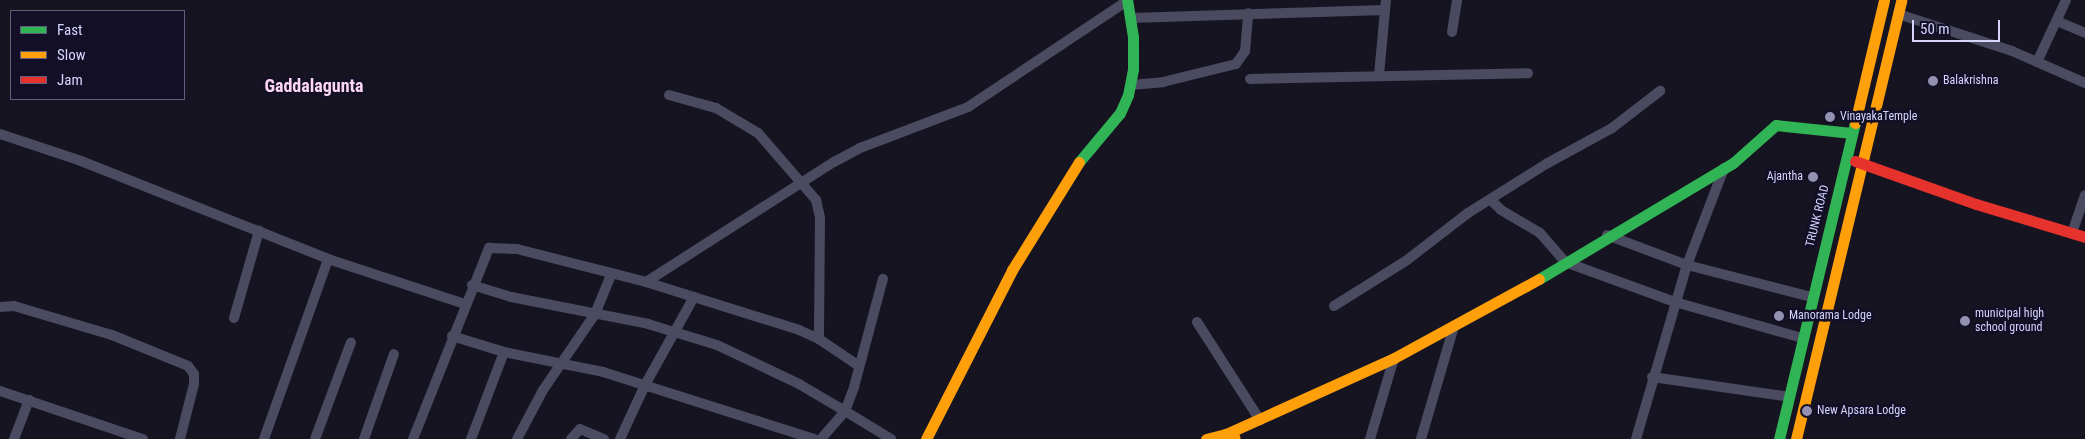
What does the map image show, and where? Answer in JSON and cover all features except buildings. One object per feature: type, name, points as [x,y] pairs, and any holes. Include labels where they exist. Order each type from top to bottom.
[{"type":"street","points":[[646,282],[860,148],[968,107],[1127,0],[1133,37],[1131,85],[1120,113],[1095,140],[1012,270],[926,439]]},
{"type":"street","points":[[1452,32],[1456,0]]},
{"type":"street","name":"TRUNK ROAD","points":[[1780,439],[1802,338],[1884,0]]},
{"type":"street","points":[[1796,439],[1864,162],[1901,0]]},
{"type":"street","points":[[2037,62],[2066,0]]},
{"type":"street","points":[[1130,18],[1386,5],[1379,75]]},
{"type":"street","points":[[1131,85],[1163,82],[1236,64],[1246,51],[1248,13]]},
{"type":"street","points":[[1898,14],[2037,62],[2085,83]]},
{"type":"street","points":[[2057,20],[2085,33]]},
{"type":"street","points":[[1250,79],[1528,73]]},
{"type":"street","points":[[1334,306],[1546,164],[1612,128],[1660,90]]},
{"type":"street","points":[[669,95],[716,108],[752,129],[816,200],[820,218],[819,339]]},
{"type":"street","points":[[1206,439],[1226,434],[1260,420],[1394,358],[1454,326],[1724,168],[1776,125],[1852,133]]},
{"type":"street","points":[[1,137],[82,161],[328,259],[465,304]]},
{"type":"street","points":[[1846,160],[1864,162],[1976,204],[2085,237]]},
{"type":"street","points":[[1636,439],[1652,377],[1687,265],[1724,168]]},
{"type":"street","points":[[2072,232],[2085,195]]},
{"type":"street","points":[[1491,200],[1500,210],[1540,233],[1565,262],[1676,302],[1802,338]]},
{"type":"street","points":[[234,318],[259,231]]},
{"type":"street","points":[[1607,235],[1687,265],[1812,297]]},
{"type":"street","points":[[414,439],[472,285],[489,248],[500,246],[611,275],[646,282],[694,297],[819,339],[859,366]]},
{"type":"street","points":[[264,439],[328,259]]},
{"type":"street","points":[[517,439],[539,397],[595,314],[611,275]]},
{"type":"street","points":[[821,439],[845,411],[883,279]]},
{"type":"street","points":[[472,285],[511,297],[675,331],[758,363],[892,439]]},
{"type":"street","points":[[620,439],[645,385],[694,297]]},
{"type":"street","points":[[0,307],[14,306],[112,336],[188,366],[194,374],[194,384],[180,439]]},
{"type":"street","points":[[1198,322],[1260,420]]},
{"type":"street","points":[[1421,439],[1454,326]]},
{"type":"street","points":[[452,336],[504,352],[563,362],[645,385],[814,439]]},
{"type":"street","points":[[314,439],[351,342]]},
{"type":"street","points":[[471,439],[504,352]]},
{"type":"street","points":[[364,439],[394,354]]},
{"type":"street","points":[[1370,439],[1394,358]]},
{"type":"street","points":[[1652,377],[1790,398]]},
{"type":"street","points":[[0,391],[29,400],[113,434],[143,439]]},
{"type":"street","points":[[14,439],[29,400]]},
{"type":"street","points":[[571,439],[580,429],[604,439]]},
{"type":"street","points":[[1226,434],[1238,439]]},
{"type":"traffic: fast","points":[[1079,162],[1120,113],[1128,95],[1133,69],[1133,37],[1127,0]]},
{"type":"traffic: fast","points":[[1779,439],[1855,123]]},
{"type":"traffic: fast","points":[[1539,279],[1733,163],[1776,125],[1852,133]]},
{"type":"traffic: slow","points":[[1855,123],[1884,0]]},
{"type":"traffic: slow","points":[[1796,439],[1901,0]]},
{"type":"traffic: slow","points":[[926,439],[1012,270],[1079,162]]},
{"type":"traffic: slow","points":[[1226,434],[1394,358],[1539,279]]},
{"type":"traffic: slow","points":[[1206,439],[1226,434],[1234,437]]},
{"type":"traffic: jam","points":[[1855,161],[1976,204],[2085,237]]},
{"type":"place","name":"Balakrishna","points":[[1933,81]]},
{"type":"place","name":"VinayakaTemple","points":[[1830,117]]},
{"type":"place","name":"Ajantha","points":[[1813,177]]},
{"type":"place","name":"Manorama Lodge","points":[[1779,316]]},
{"type":"place","name":"municipal high school ground","points":[[1965,321]]},
{"type":"place","name":"New Apsara Lodge","points":[[1807,411]]},
{"type":"district","name":"Gaddalagunta","points":[[314,86]]}]
